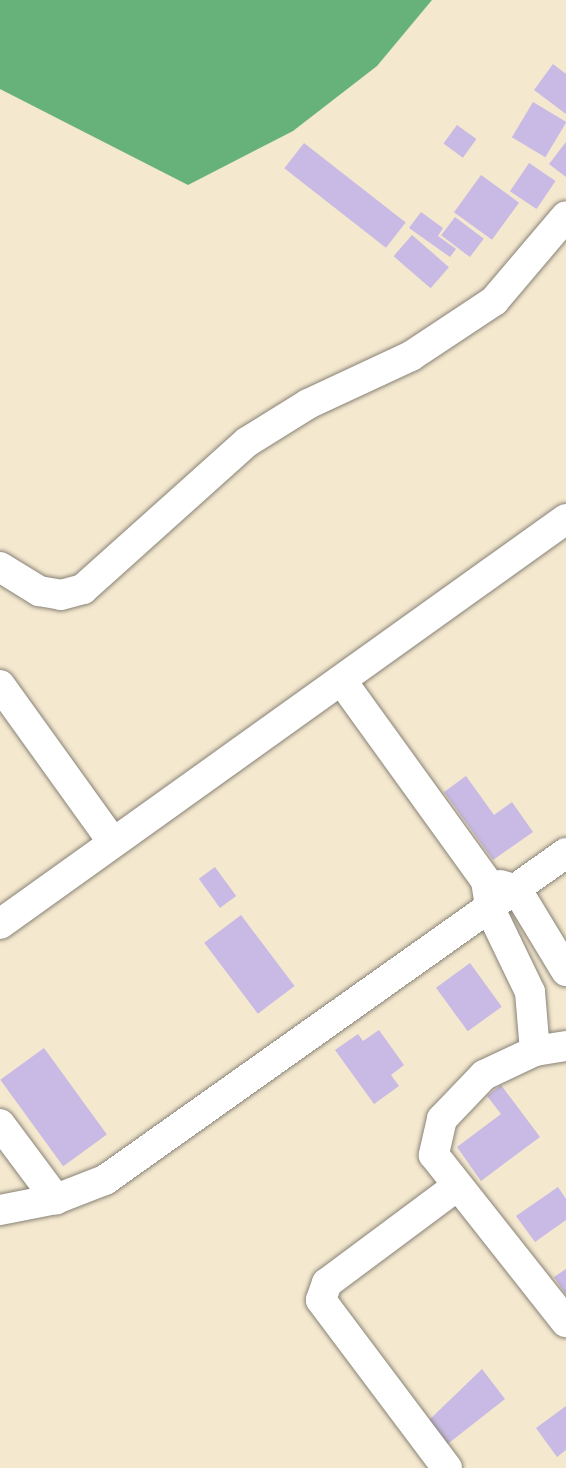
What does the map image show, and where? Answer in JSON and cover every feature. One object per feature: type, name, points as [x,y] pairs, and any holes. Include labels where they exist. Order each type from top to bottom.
[{"type":"street","points":[[0,566],[39,591],[61,595],[83,589],[247,442],[308,404],[411,356],[494,301],[566,216]]},
{"type":"street","points":[[0,925],[112,841],[344,684],[566,519]]},
{"type":"street","points":[[344,684],[486,881],[491,911],[530,992],[535,1051]]},
{"type":"street","points":[[0,685],[112,841]]},
{"type":"street","points":[[2,1205],[56,1199],[105,1180],[491,911],[566,853]]},
{"type":"street","points":[[486,881],[517,890],[566,971]]},
{"type":"street","points":[[566,1046],[535,1051],[484,1075],[442,1119],[434,1155],[566,1322]]},
{"type":"street","points":[[0,1125],[56,1199]]},
{"type":"street","points":[[447,1468],[321,1300],[327,1283],[457,1186]]},
{"type":"green space","points":[[0,0],[432,0],[377,66],[293,131],[188,185],[0,89]]},
{"type":"building","points":[[553,64],[566,74],[566,114],[534,90]]},
{"type":"building","points":[[533,102],[566,122],[545,157],[512,137]]},
{"type":"building","points":[[457,125],[476,139],[463,158],[443,144]]},
{"type":"building","points":[[566,142],[566,177],[549,164]]},
{"type":"building","points":[[304,143],[406,222],[386,248],[284,168]]},
{"type":"building","points":[[529,163],[556,181],[537,209],[510,191]]},
{"type":"building","points":[[481,175],[519,203],[492,240],[454,212]]},
{"type":"building","points":[[421,212],[443,228],[438,236],[456,249],[450,257],[409,228]]},
{"type":"building","points":[[455,217],[484,239],[470,257],[441,235]]},
{"type":"building","points":[[412,235],[449,267],[431,288],[394,256]]},
{"type":"building","points":[[466,776],[494,815],[512,802],[533,832],[493,860],[444,792]]},
{"type":"building","points":[[215,867],[236,896],[220,908],[199,879]]},
{"type":"building","points":[[241,915],[295,986],[258,1014],[204,943]]},
{"type":"building","points":[[470,963],[502,1007],[468,1031],[436,988]]},
{"type":"building","points":[[379,1030],[404,1065],[391,1075],[399,1086],[374,1104],[335,1050],[358,1034],[363,1041]]},
{"type":"building","points":[[44,1048],[107,1135],[63,1166],[0,1080]]},
{"type":"building","points":[[501,1085],[540,1137],[481,1181],[457,1147],[501,1114],[487,1096]]},
{"type":"building","points":[[558,1187],[566,1199],[566,1220],[535,1242],[516,1216]]},
{"type":"building","points":[[566,1269],[566,1295],[554,1277]]},
{"type":"building","points":[[482,1369],[505,1399],[445,1446],[426,1423]]},
{"type":"building","points":[[566,1406],[566,1450],[557,1457],[536,1428]]}]
